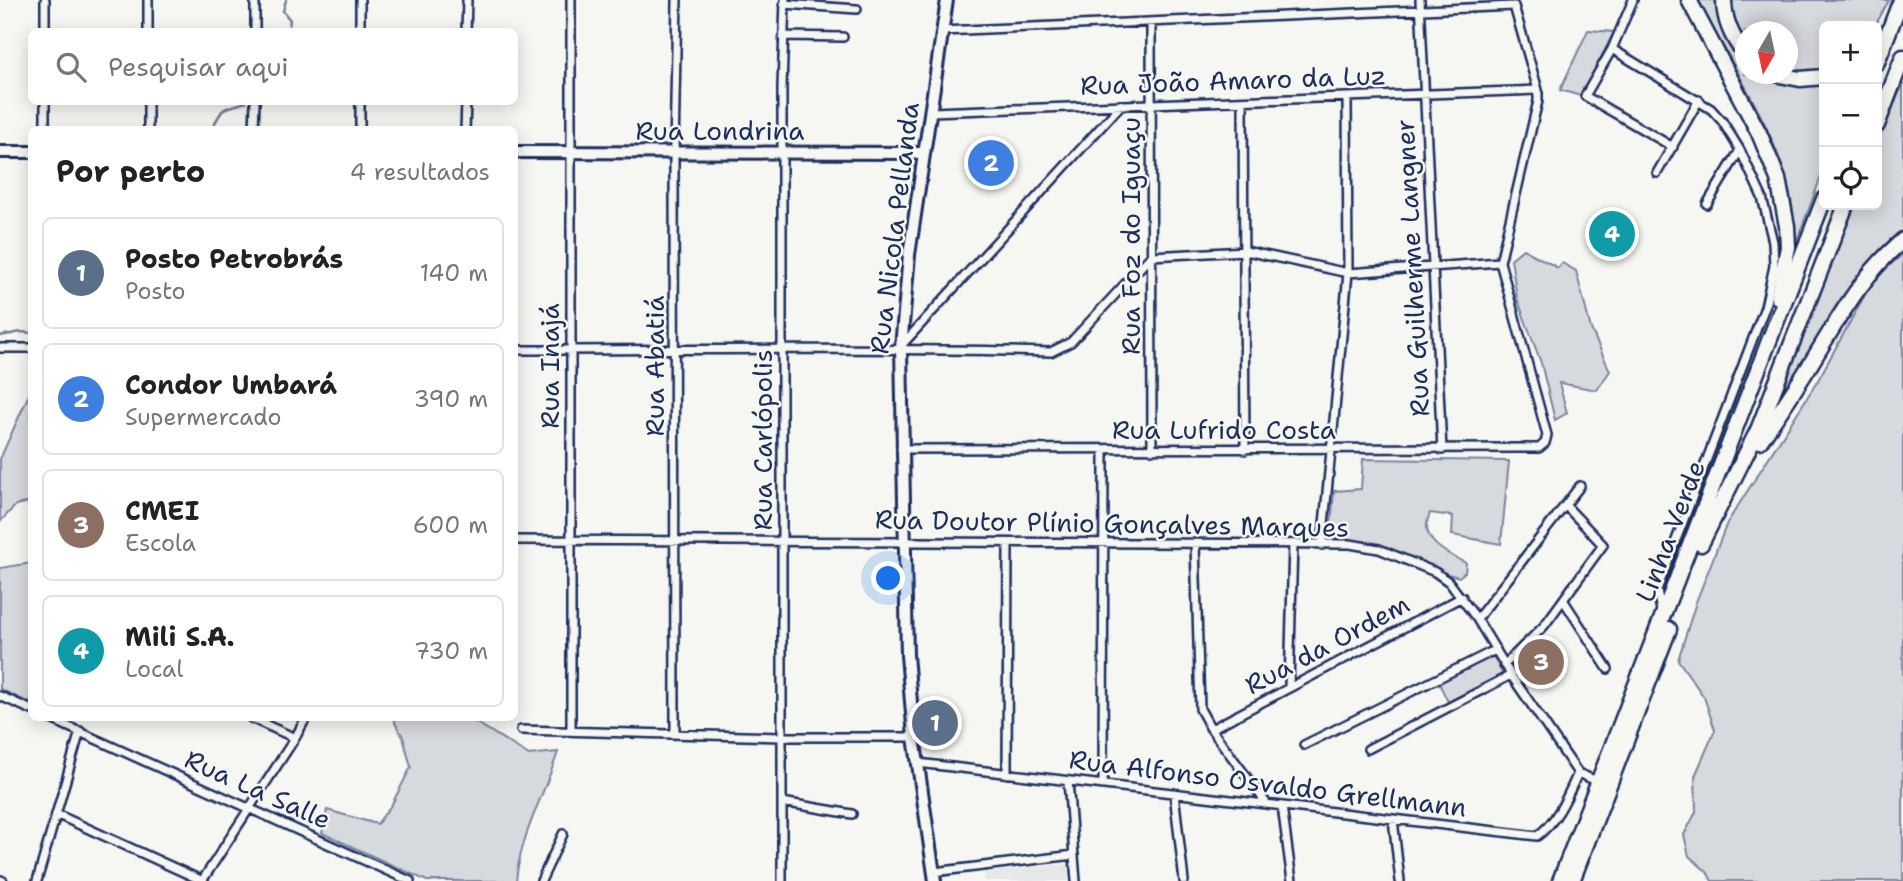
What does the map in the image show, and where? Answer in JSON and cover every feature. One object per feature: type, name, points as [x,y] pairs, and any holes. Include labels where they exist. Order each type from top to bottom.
[{"type":"highway","points":[[1689,0],[1759,133],[1778,179],[1784,205],[1788,247],[1769,342]]},
{"type":"highway","points":[[1724,0],[1728,27],[1735,40]]},
{"type":"highway","points":[[1882,32],[1900,3]]},
{"type":"highway","points":[[1882,49],[1900,3]]},
{"type":"highway","points":[[1882,112],[1903,57]]},
{"type":"highway","points":[[1798,79],[1819,77]]},
{"type":"highway","name":"Linha Verde","points":[[1560,881],[1820,210]]},
{"type":"highway","name":"Linha Verde","points":[[1572,881],[1701,544],[1758,430],[1844,210]]},
{"type":"highway","points":[[1736,477],[1803,377],[1850,298],[1875,267],[1903,240]]},
{"type":"main road","name":"Rua Nicola Pellanda","points":[[934,876],[914,737],[907,654],[901,347],[909,255],[947,0]]},
{"type":"main road","points":[[0,152],[28,152]]},
{"type":"main road","name":"Rua Londrina","points":[[518,152],[925,153]]},
{"type":"street","points":[[45,0],[45,28]]},
{"type":"street","points":[[148,0],[148,28]]},
{"type":"street","points":[[255,0],[255,28]]},
{"type":"street","points":[[360,0],[360,28]]},
{"type":"street","points":[[466,28],[467,0]]},
{"type":"street","name":"Rua Inajá","points":[[571,0],[571,731]]},
{"type":"street","name":"Rua Abatiá","points":[[675,733],[674,153],[677,0]]},
{"type":"street","name":"Rua Guilherme Langner","points":[[1420,0],[1442,450]]},
{"type":"street","points":[[1633,0],[1612,49],[1585,96],[1673,147]]},
{"type":"street","points":[[785,2],[856,9]]},
{"type":"street","name":"Rua Carlópolis","points":[[782,881],[782,153],[785,2]]},
{"type":"street","points":[[518,350],[783,351],[901,347],[1051,352],[1071,342],[1151,256],[1245,251],[1348,274],[1500,262],[1538,90],[1516,3],[1420,10],[942,31]]},
{"type":"street","name":"Rua Foz do Iguaçu","points":[[1151,22],[1152,450]]},
{"type":"street","points":[[783,36],[843,37]]},
{"type":"street","points":[[1612,49],[1699,100],[1721,121],[1740,150],[1762,197],[1773,242],[1774,266],[1765,307],[1657,590],[1663,619]]},
{"type":"street","name":"Rua João Amaro da Luz","points":[[930,112],[1538,90]]},
{"type":"street","points":[[1322,545],[1348,274],[1347,97]]},
{"type":"street","points":[[1243,100],[1245,450]]},
{"type":"street","points":[[1657,173],[1699,100]]},
{"type":"street","points":[[45,105],[45,126]]},
{"type":"street","points":[[148,105],[148,126]]},
{"type":"street","points":[[254,105],[254,126]]},
{"type":"street","points":[[360,105],[360,126]]},
{"type":"street","points":[[466,105],[466,126]]},
{"type":"street","points":[[901,347],[1121,105]]},
{"type":"street","points":[[1707,204],[1740,150]]},
{"type":"street","name":"Rua Lufrido Costa","points":[[901,449],[1539,448],[1545,443],[1547,435],[1500,262]]},
{"type":"street","points":[[0,348],[28,348]]},
{"type":"street","points":[[1103,785],[1104,450]]},
{"type":"street","points":[[1477,619],[1580,486]]},
{"type":"street","points":[[1504,665],[1544,626],[1603,545],[1566,506]]},
{"type":"street","name":"Rua Doutor Plínio Gonçalves Marques","points":[[518,540],[1350,544],[1380,549],[1434,572],[1449,582],[1477,619],[1504,665],[1578,773]]},
{"type":"street","points":[[1007,774],[1008,543]]},
{"type":"street","points":[[1195,544],[1200,709],[1211,729],[1267,804]]},
{"type":"street","points":[[1289,687],[1293,544]]},
{"type":"street","name":"Rua da Ordem","points":[[1211,729],[1462,597]]},
{"type":"street","points":[[1564,601],[1608,669]]},
{"type":"street","points":[[1304,745],[1495,650]]},
{"type":"street","points":[[1368,749],[1511,675]]},
{"type":"street","points":[[0,695],[28,708]]},
{"type":"street","name":"Rua La Salle","points":[[56,721],[410,881]]},
{"type":"street","points":[[258,721],[295,738]]},
{"type":"street","points":[[56,814],[202,881],[304,721]]},
{"type":"street","points":[[521,730],[782,737],[914,737]]},
{"type":"street","points":[[37,881],[80,731]]},
{"type":"street","name":"Rua Alfonso Osvaldo Grellmann","points":[[918,763],[1537,836],[1547,829],[1578,773]]},
{"type":"street","points":[[1578,773],[1599,782]]},
{"type":"street","points":[[1068,781],[1076,881]]},
{"type":"street","points":[[1174,793],[1184,881]]},
{"type":"street","points":[[782,802],[852,814]]},
{"type":"street","points":[[1282,806],[1292,881]]},
{"type":"street","points":[[1393,819],[1400,881]]},
{"type":"street","points":[[541,881],[563,834]]},
{"type":"street","points":[[934,876],[1074,855]]},
{"type":"shaded area","points":[[1697,0],[1718,0],[1735,38],[1735,69]]},
{"type":"shaded area","points":[[1728,0],[1889,0],[1878,21],[1819,21],[1819,72],[1810,75],[1798,73],[1798,21],[1735,21],[1735,29],[1731,22]]},
{"type":"shaded area","points":[[1588,30],[1614,32],[1581,96],[1560,90]]},
{"type":"shaded area","points":[[1798,81],[1819,81],[1819,182],[1792,253],[1792,206],[1785,174],[1743,84],[1798,84]]},
{"type":"shaded area","points":[[1903,84],[1903,232],[1871,261],[1853,282],[1781,395],[1850,210],[1882,210],[1882,130]]},
{"type":"shaded area","points":[[1523,249],[1558,268],[1562,263],[1576,271],[1591,329],[1610,371],[1597,390],[1559,383],[1567,413],[1555,420],[1541,363],[1517,298],[1511,259]]},
{"type":"shaded area","points":[[1903,254],[1903,881],[1712,881],[1707,872],[1689,856],[1684,835],[1696,812],[1695,776],[1715,730],[1704,697],[1678,660],[1696,602],[1727,523],[1817,382],[1873,280]]},
{"type":"shaded area","points":[[28,397],[28,503],[16,505],[0,522],[0,459]]},
{"type":"shaded area","points":[[1363,459],[1509,461],[1501,544],[1452,535],[1453,516],[1430,513],[1427,531],[1436,545],[1466,563],[1465,572],[1459,577],[1436,571],[1400,552],[1330,536],[1334,491],[1361,489]]},
{"type":"shaded area","points":[[28,564],[28,703],[0,689],[0,568]]},
{"type":"shaded area","points":[[1546,643],[1559,658],[1537,680],[1523,665]]},
{"type":"shaded area","points":[[1492,654],[1503,675],[1448,702],[1438,681]]},
{"type":"shaded area","points":[[474,721],[529,755],[558,752],[527,832],[516,881],[427,881],[322,833],[327,810],[377,824],[392,804],[411,767],[403,737],[395,723]]},
{"type":"shaded area","points":[[1068,864],[1069,881],[985,881],[984,873]]},
{"type":"waterway","points":[[286,0],[283,11],[290,20],[289,28]]},
{"type":"waterway","points":[[213,126],[224,109],[237,105]]},
{"type":"waterway","points":[[0,336],[28,333]]},
{"type":"place","name":"Condor Umbará","points":[[991,163]]},
{"type":"place","name":"Mili S.A.","points":[[1612,234]]},
{"type":"place","name":"CMEI","points":[[1541,662]]},
{"type":"place","name":"Posto Petrobrás","points":[[935,723]]}]
